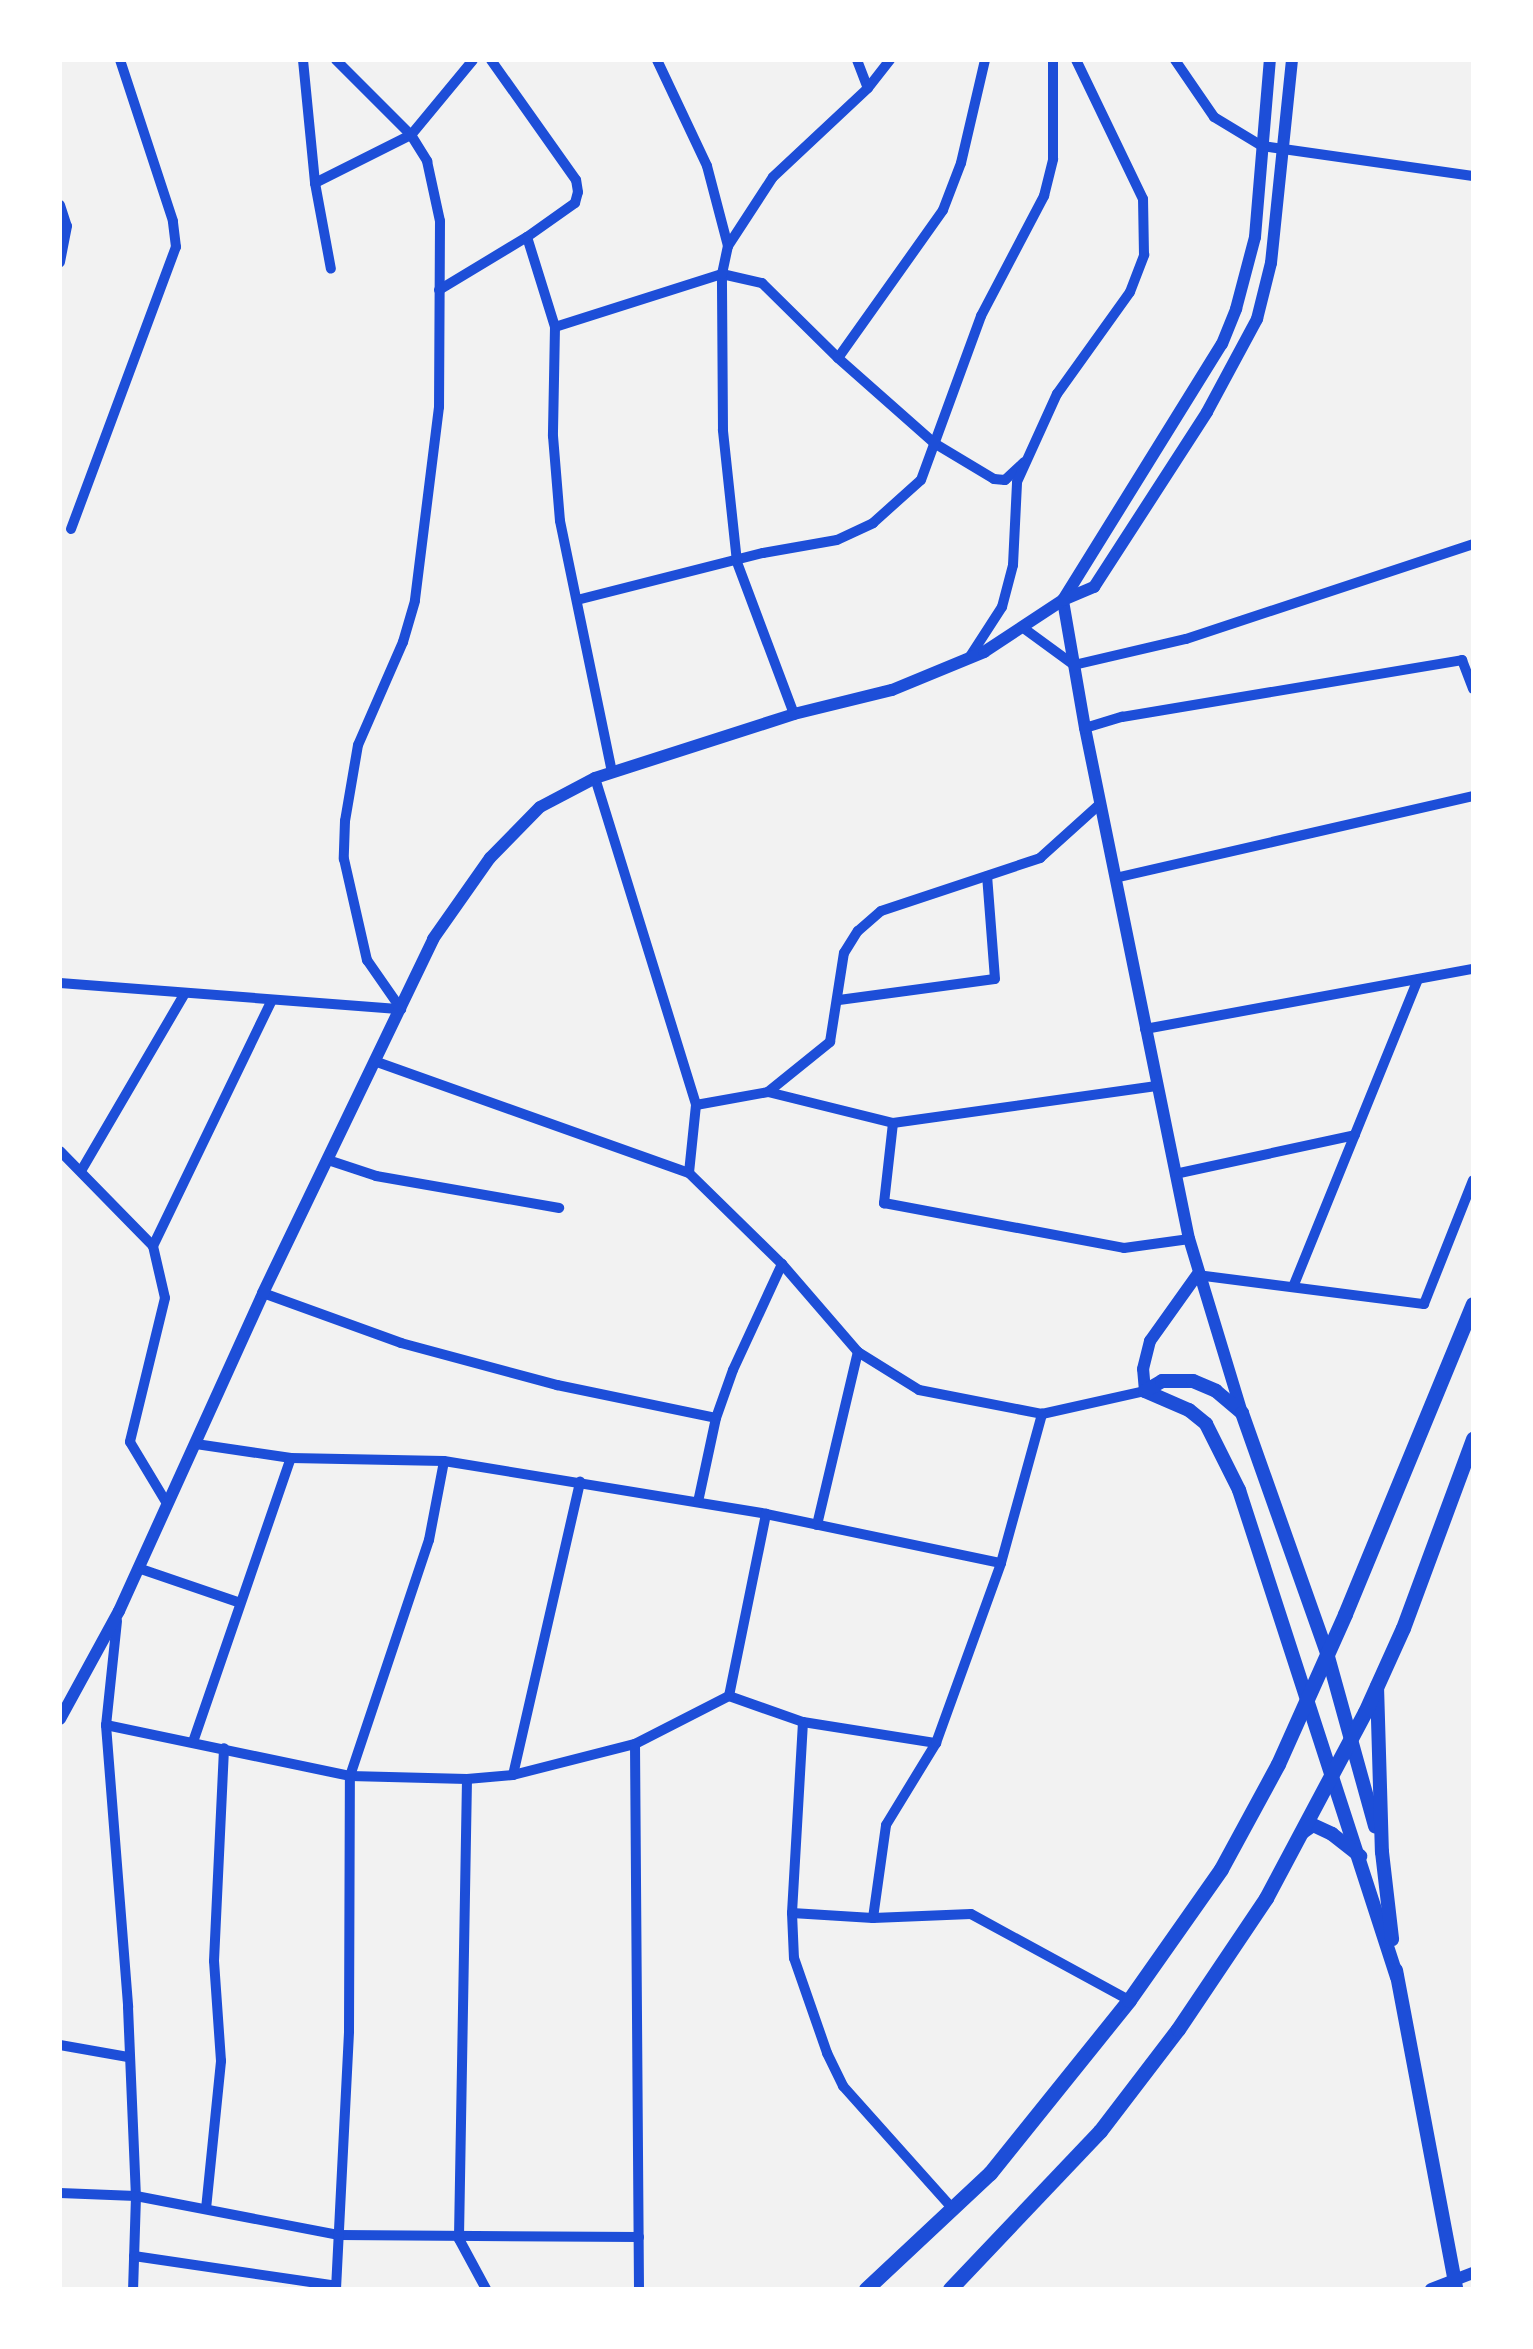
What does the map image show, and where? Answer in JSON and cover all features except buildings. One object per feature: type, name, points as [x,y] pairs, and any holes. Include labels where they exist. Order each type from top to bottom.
[{"type":"main road","points":[[866,2289],[990,2173],[1129,2000],[1221,1869],[1305,1702],[1473,1304]]},
{"type":"main road","points":[[1145,1391],[1162,1380],[1194,1381],[1216,1391],[1242,1413],[1327,1652],[1382,1852]]},
{"type":"main road","points":[[1145,1391],[1189,1410],[1216,1440],[1239,1490],[1397,1977]]},
{"type":"main road","points":[[950,2289],[1111,2117],[1178,2029],[1266,1898],[1333,1778],[1403,1628],[1473,1440]]},
{"type":"main road","points":[[1376,1682],[1382,1852],[1397,1977],[1455,2284]]},
{"type":"main road","points":[[1303,1832],[1312,1825],[1360,1856]]},
{"type":"street","points":[[72,529],[176,247],[173,222],[120,60]]},
{"type":"street","points":[[304,60],[315,182],[331,269]]},
{"type":"street","points":[[336,60],[411,135],[426,161],[440,222],[439,407],[415,601],[403,642],[358,745],[344,860],[367,960],[401,1010]]},
{"type":"street","points":[[315,182],[411,135],[473,60]]},
{"type":"street","points":[[440,290],[575,202],[576,180],[491,60]]},
{"type":"street","points":[[656,60],[707,166],[728,246]]},
{"type":"street","points":[[858,60],[868,88]]},
{"type":"street","points":[[794,714],[737,562],[723,430],[722,274],[728,246],[773,177],[868,88],[890,60]]},
{"type":"street","points":[[838,358],[908,266],[943,210],[961,163],[986,60]]},
{"type":"street","points":[[578,600],[837,540],[873,524],[921,480],[980,316],[1044,196],[1053,159],[1053,60]]},
{"type":"street","points":[[969,658],[1002,608],[1012,564],[1017,482],[1057,394],[1130,292],[1144,255],[1143,198],[1076,60]]},
{"type":"street","points":[[1176,60],[1214,118],[1262,146],[1284,153],[1473,176]]},
{"type":"street","points":[[1242,1413],[1197,1275],[1085,728],[1064,600],[1222,344],[1248,275],[1270,60]]},
{"type":"street","points":[[60,1719],[118,1610],[262,1292],[377,1062],[433,938],[490,858],[540,807],[596,778],[794,714],[892,690],[969,658],[1064,600],[1094,587],[1207,412],[1257,319],[1271,264],[1292,60]]},
{"type":"street","points":[[60,204],[67,226],[60,262]]},
{"type":"street","points":[[528,236],[555,327],[553,436],[560,521],[612,772]]},
{"type":"street","points":[[555,327],[722,274],[762,283],[838,358],[934,442],[994,479],[1005,480],[1028,458]]},
{"type":"street","points":[[1022,627],[1074,665],[1186,639],[1473,544]]},
{"type":"street","points":[[1085,728],[1122,717],[1462,660],[1473,689]]},
{"type":"street","points":[[596,778],[696,1106],[689,1173]]},
{"type":"street","points":[[1115,878],[1473,796]]},
{"type":"street","points":[[768,1092],[830,1042],[844,954],[858,931],[881,912],[1040,858],[1100,804]]},
{"type":"street","points":[[839,1000],[995,978],[988,876]]},
{"type":"street","points":[[1145,1029],[1473,969]]},
{"type":"street","points":[[1293,1288],[1418,979]]},
{"type":"street","points":[[60,983],[401,1010]]},
{"type":"street","points":[[81,1171],[185,993]]},
{"type":"street","points":[[153,1246],[272,1000]]},
{"type":"street","points":[[377,1062],[689,1173],[782,1264],[858,1352],[919,1390],[1042,1414],[1145,1391],[1143,1369],[1150,1341],[1197,1275]]},
{"type":"street","points":[[696,1106],[768,1092],[893,1124],[1156,1086]]},
{"type":"street","points":[[893,1124],[884,1203],[1124,1248],[1189,1238]]},
{"type":"street","points":[[1175,1174],[1355,1134]]},
{"type":"street","points":[[60,1151],[153,1246],[165,1298],[130,1442],[166,1502]]},
{"type":"street","points":[[328,1160],[376,1176],[560,1208]]},
{"type":"street","points":[[1197,1275],[1424,1304],[1473,1180]]},
{"type":"street","points":[[698,1502],[716,1418],[782,1264]]},
{"type":"street","points":[[262,1292],[401,1343],[557,1385],[716,1418]]},
{"type":"street","points":[[817,1525],[858,1352]]},
{"type":"street","points":[[874,1918],[886,1825],[936,1743],[1000,1563],[1042,1414]]},
{"type":"street","points":[[196,1444],[291,1458],[444,1461],[766,1514],[1000,1563]]},
{"type":"street","points":[[193,1742],[238,1602],[291,1458]]},
{"type":"street","points":[[134,2256],[336,2287],[349,2031],[350,1776],[428,1540],[444,1461]]},
{"type":"street","points":[[513,1774],[580,1482]]},
{"type":"street","points":[[729,1696],[766,1514]]},
{"type":"street","points":[[138,1568],[238,1602]]},
{"type":"street","points":[[118,1610],[106,1725],[128,2007],[136,2196],[133,2289]]},
{"type":"street","points":[[106,1725],[350,1776],[467,1779],[513,1774],[635,1744],[729,1696],[803,1722],[936,1743]]},
{"type":"street","points":[[803,1722],[792,1913],[794,1958],[826,2053],[843,2086],[954,2209]]},
{"type":"street","points":[[635,1744],[639,2289]]},
{"type":"street","points":[[206,2209],[221,2061],[214,1961],[224,1748]]},
{"type":"street","points":[[467,1779],[459,2238],[486,2289]]},
{"type":"street","points":[[792,1913],[874,1918],[972,1914],[1129,2000]]},
{"type":"street","points":[[60,2046],[128,2057]]},
{"type":"street","points":[[60,2193],[136,2196],[338,2235],[639,2237]]},
{"type":"street","points":[[1431,2289],[1455,2284],[1473,2272]]}]
